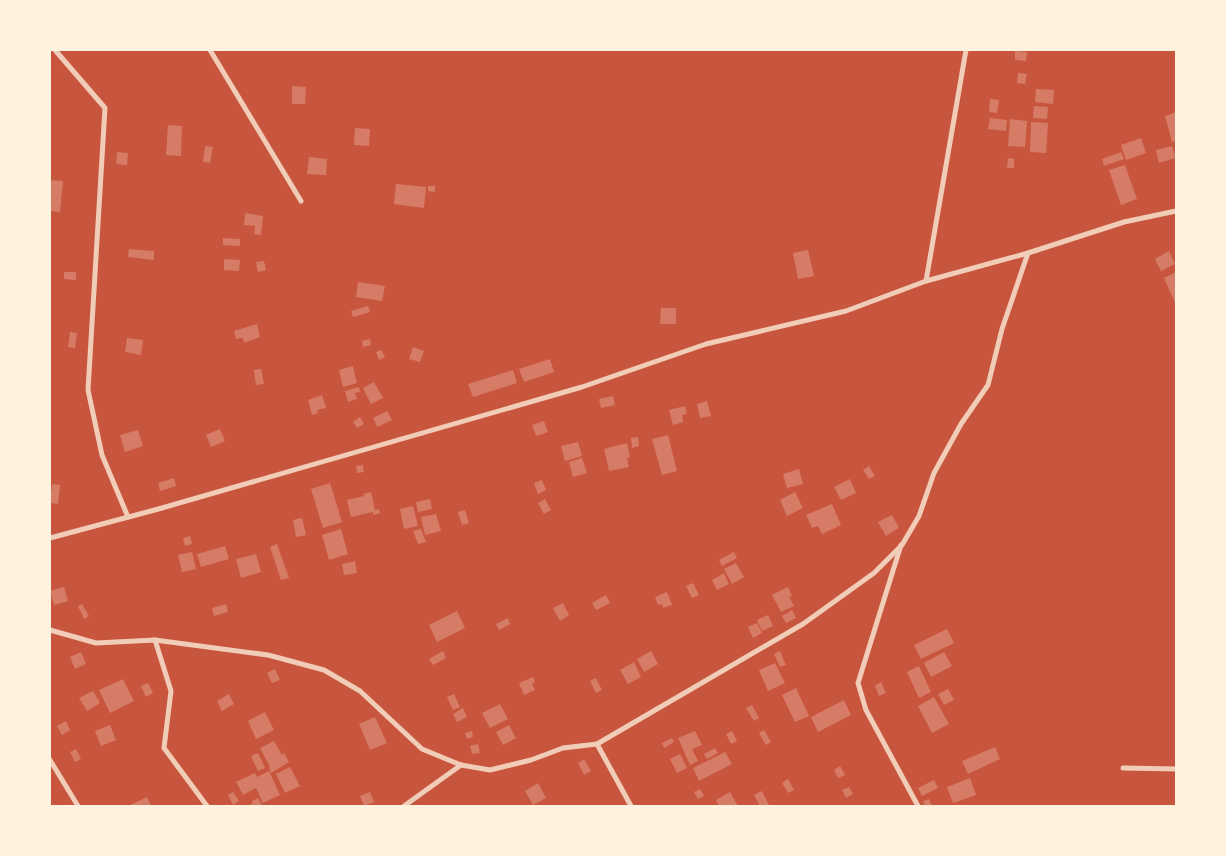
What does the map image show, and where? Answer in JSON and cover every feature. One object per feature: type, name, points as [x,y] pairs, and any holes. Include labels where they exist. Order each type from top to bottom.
[{"type":"street","points":[[55,50],[105,108],[88,390],[102,455],[128,517]]},
{"type":"street","points":[[210,50],[301,201]]},
{"type":"street","points":[[926,281],[966,50]]},
{"type":"street","points":[[50,538],[582,387],[706,344],[846,311],[926,281],[1028,253],[1124,222],[1176,212]]},
{"type":"street","points":[[50,630],[96,643],[155,640],[268,655],[324,670],[360,691],[422,749],[461,766],[490,770],[531,760],[563,748],[597,744],[803,624],[874,573],[902,544],[919,516],[934,473],[961,424],[988,385],[1002,329],[1028,253]]},
{"type":"street","points":[[902,544],[858,683],[866,710],[918,806]]},
{"type":"street","points":[[155,640],[171,690],[164,748],[207,806]]},
{"type":"street","points":[[597,744],[631,806]]},
{"type":"street","points":[[50,760],[78,806]]},
{"type":"street","points":[[404,806],[461,766]]},
{"type":"street","points":[[1124,768],[1176,769]]},
{"type":"building","points":[[1015,51],[1027,52],[1026,61],[1015,60]]},
{"type":"building","points":[[1018,73],[1027,74],[1025,84],[1017,83]]},
{"type":"building","points":[[292,86],[306,87],[305,104],[292,104]]},
{"type":"building","points":[[1036,89],[1054,90],[1053,104],[1035,102]]},
{"type":"building","points":[[990,99],[999,100],[997,113],[989,112]]},
{"type":"building","points":[[1034,106],[1048,107],[1047,119],[1033,118]]},
{"type":"building","points":[[1176,112],[1176,141],[1172,142],[1165,116]]},
{"type":"building","points":[[990,118],[1007,120],[1006,131],[988,129]]},
{"type":"building","points":[[1010,119],[1027,121],[1025,147],[1008,146]]},
{"type":"building","points":[[1031,122],[1048,123],[1046,153],[1030,152]]},
{"type":"building","points":[[168,125],[182,126],[181,156],[166,155]]},
{"type":"building","points":[[355,128],[370,129],[369,146],[354,145]]},
{"type":"building","points":[[1141,138],[1146,153],[1126,160],[1121,145]]},
{"type":"building","points":[[205,146],[213,147],[210,163],[203,162]]},
{"type":"building","points":[[1172,146],[1176,158],[1159,163],[1156,150]]},
{"type":"building","points":[[117,152],[128,153],[127,165],[116,164]]},
{"type":"building","points":[[1121,152],[1124,159],[1104,166],[1102,159]]},
{"type":"building","points":[[309,157],[327,159],[326,175],[307,174]]},
{"type":"building","points":[[1008,158],[1014,159],[1014,168],[1007,168]]},
{"type":"building","points":[[1125,165],[1137,199],[1121,205],[1109,170]]},
{"type":"building","points":[[50,180],[63,181],[60,212],[50,211]]},
{"type":"building","points":[[396,184],[426,187],[424,208],[394,204]]},
{"type":"building","points":[[428,186],[435,186],[435,192],[428,191]]},
{"type":"building","points":[[245,213],[263,216],[261,235],[254,234],[255,226],[244,225]]},
{"type":"building","points":[[223,238],[240,239],[240,246],[223,245]]},
{"type":"building","points":[[129,249],[154,251],[154,260],[128,257]]},
{"type":"building","points":[[808,250],[814,276],[798,279],[793,253]]},
{"type":"building","points":[[1169,251],[1175,264],[1161,271],[1155,259]]},
{"type":"building","points":[[224,259],[240,260],[239,271],[224,270]]},
{"type":"building","points":[[264,261],[266,270],[258,272],[256,262]]},
{"type":"building","points":[[64,272],[76,272],[76,280],[64,279]]},
{"type":"building","points":[[1176,272],[1176,305],[1164,278]]},
{"type":"building","points":[[358,282],[385,286],[382,301],[356,297]]},
{"type":"building","points":[[368,306],[370,312],[353,317],[351,311]]},
{"type":"building","points":[[661,308],[676,308],[676,324],[660,324]]},
{"type":"building","points":[[257,324],[260,337],[244,343],[243,338],[236,339],[234,331]]},
{"type":"building","points":[[70,332],[77,333],[75,348],[68,347]]},
{"type":"building","points":[[127,338],[143,340],[141,355],[125,352]]},
{"type":"building","points":[[370,339],[371,345],[363,347],[362,341]]},
{"type":"building","points":[[413,347],[424,351],[420,362],[409,359]]},
{"type":"building","points":[[381,350],[385,357],[379,360],[376,352]]},
{"type":"building","points":[[550,359],[554,372],[524,382],[519,369]]},
{"type":"building","points":[[353,366],[357,383],[343,387],[339,370]]},
{"type":"building","points":[[261,369],[264,384],[256,385],[254,370]]},
{"type":"building","points":[[513,370],[517,383],[473,397],[468,384]]},
{"type":"building","points":[[374,382],[383,398],[371,404],[363,388]]},
{"type":"building","points":[[359,387],[360,392],[355,393],[357,399],[348,402],[345,391]]},
{"type":"building","points":[[322,395],[326,408],[317,410],[318,413],[312,415],[308,400]]},
{"type":"building","points":[[613,396],[615,405],[601,408],[599,399]]},
{"type":"building","points":[[707,401],[711,416],[700,418],[697,404]]},
{"type":"building","points":[[685,406],[687,414],[682,415],[683,422],[673,425],[669,410]]},
{"type":"building","points":[[387,411],[392,420],[377,427],[373,418]]},
{"type":"building","points":[[360,417],[364,424],[357,428],[353,422]]},
{"type":"building","points":[[544,421],[548,432],[536,436],[532,425]]},
{"type":"building","points":[[220,429],[225,441],[211,447],[206,435]]},
{"type":"building","points":[[138,430],[143,446],[125,452],[120,435]]},
{"type":"building","points":[[668,435],[677,471],[662,475],[652,439]]},
{"type":"building","points":[[638,437],[639,446],[632,448],[631,438]]},
{"type":"building","points":[[578,442],[582,456],[565,461],[561,446]]},
{"type":"building","points":[[627,443],[630,457],[627,458],[629,467],[609,471],[604,449]]},
{"type":"building","points":[[582,458],[587,473],[573,477],[569,462]]},
{"type":"building","points":[[363,465],[364,472],[357,473],[356,466]]},
{"type":"building","points":[[869,466],[875,476],[869,479],[863,470]]},
{"type":"building","points":[[799,469],[803,484],[787,488],[783,474]]},
{"type":"building","points":[[174,478],[176,486],[160,491],[158,483]]},
{"type":"building","points":[[850,479],[856,493],[841,500],[834,487]]},
{"type":"building","points":[[542,480],[546,490],[538,494],[534,483]]},
{"type":"building","points":[[330,483],[342,522],[323,528],[311,489]]},
{"type":"building","points":[[52,484],[60,485],[58,504],[50,503]]},
{"type":"building","points":[[371,492],[375,510],[379,509],[380,513],[373,515],[373,512],[351,517],[347,500],[364,496],[363,494]]},
{"type":"building","points":[[795,492],[803,508],[787,516],[780,500]]},
{"type":"building","points":[[430,499],[432,509],[418,512],[416,502]]},
{"type":"building","points":[[545,499],[551,510],[544,514],[538,503]]},
{"type":"building","points":[[832,504],[841,525],[822,534],[818,526],[812,528],[806,515]]},
{"type":"building","points":[[413,506],[418,526],[404,529],[400,509]]},
{"type":"building","points":[[465,510],[469,523],[462,525],[458,512]]},
{"type":"building","points":[[436,514],[441,531],[425,535],[421,517]]},
{"type":"building","points":[[892,515],[899,528],[886,536],[878,522]]},
{"type":"building","points":[[302,518],[306,535],[296,537],[293,520]]},
{"type":"building","points":[[341,529],[348,554],[329,560],[322,535]]},
{"type":"building","points":[[421,529],[426,542],[418,544],[413,531]]},
{"type":"building","points":[[190,536],[192,544],[185,546],[183,538]]},
{"type":"building","points":[[277,544],[289,578],[281,580],[270,547]]},
{"type":"building","points":[[225,546],[229,559],[201,567],[197,554]]},
{"type":"building","points":[[192,552],[196,569],[182,572],[178,555]]},
{"type":"building","points":[[734,552],[737,558],[722,566],[719,560]]},
{"type":"building","points":[[256,554],[261,572],[241,578],[236,559]]},
{"type":"building","points":[[355,561],[357,573],[344,575],[342,564]]},
{"type":"building","points":[[736,563],[744,577],[732,584],[724,569]]},
{"type":"building","points":[[724,573],[729,584],[717,590],[712,580]]},
{"type":"building","points":[[693,583],[699,595],[692,598],[686,586]]},
{"type":"building","points":[[64,587],[68,601],[54,605],[50,591]]},
{"type":"building","points":[[788,587],[792,596],[789,597],[794,606],[781,612],[772,595]]},
{"type":"building","points":[[667,592],[672,605],[663,608],[662,604],[658,605],[655,597]]},
{"type":"building","points":[[606,595],[610,603],[596,610],[592,603]]},
{"type":"building","points":[[563,603],[569,615],[560,621],[553,608]]},
{"type":"building","points":[[82,604],[89,616],[84,619],[78,606]]},
{"type":"building","points":[[226,604],[228,612],[214,616],[212,608]]},
{"type":"building","points":[[792,610],[796,618],[786,623],[782,616]]},
{"type":"building","points":[[457,611],[465,628],[437,642],[429,625]]},
{"type":"building","points":[[768,615],[773,626],[762,631],[757,620]]},
{"type":"building","points":[[508,618],[510,624],[499,630],[496,624]]},
{"type":"building","points":[[757,623],[762,633],[753,638],[748,627]]},
{"type":"building","points":[[947,629],[954,643],[921,659],[914,645]]},
{"type":"building","points":[[443,651],[446,658],[433,665],[429,659]]},
{"type":"building","points":[[651,651],[658,664],[644,672],[637,659]]},
{"type":"building","points":[[780,651],[786,665],[780,667],[774,654]]},
{"type":"building","points":[[81,652],[86,664],[75,669],[70,657]]},
{"type":"building","points":[[944,652],[952,666],[931,677],[924,663]]},
{"type":"building","points":[[634,662],[641,677],[628,684],[620,670]]},
{"type":"building","points":[[775,663],[785,683],[768,691],[759,670]]},
{"type":"building","points":[[919,666],[931,692],[919,698],[907,672]]},
{"type":"building","points":[[275,669],[280,680],[272,683],[267,673]]},
{"type":"building","points":[[533,677],[535,682],[532,684],[535,690],[524,695],[519,683]]},
{"type":"building","points":[[596,678],[602,690],[596,693],[590,681]]},
{"type":"building","points":[[123,679],[134,701],[110,713],[99,690]]},
{"type":"building","points":[[881,682],[886,693],[879,696],[875,686]]},
{"type":"building","points":[[148,683],[153,693],[146,697],[141,686]]},
{"type":"building","points":[[796,688],[809,716],[795,722],[782,695]]},
{"type":"building","points":[[948,689],[954,700],[944,705],[938,694]]},
{"type":"building","points":[[93,691],[100,703],[87,711],[79,698]]},
{"type":"building","points":[[229,694],[234,704],[222,711],[217,701]]},
{"type":"building","points":[[454,694],[460,707],[453,710],[447,697]]},
{"type":"building","points":[[934,697],[949,724],[932,733],[918,706]]},
{"type":"building","points":[[844,700],[851,715],[818,732],[811,717]]},
{"type":"building","points":[[500,704],[508,719],[490,728],[482,713]]},
{"type":"building","points":[[752,705],[759,718],[754,721],[746,708]]},
{"type":"building","points":[[463,708],[467,717],[457,722],[453,714]]},
{"type":"building","points":[[265,712],[274,730],[256,739],[248,721]]},
{"type":"building","points":[[375,717],[387,743],[370,750],[359,724]]},
{"type":"building","points":[[66,721],[70,730],[62,735],[57,726]]},
{"type":"building","points":[[110,725],[116,740],[101,746],[95,731]]},
{"type":"building","points":[[509,725],[516,738],[503,745],[496,732]]},
{"type":"building","points":[[764,730],[771,742],[766,745],[759,733]]},
{"type":"building","points":[[472,731],[473,737],[467,739],[465,733]]},
{"type":"building","points":[[695,731],[702,745],[692,749],[698,761],[690,765],[678,738]]},
{"type":"building","points":[[732,731],[737,741],[731,744],[726,734]]},
{"type":"building","points":[[672,738],[674,742],[664,748],[662,743]]},
{"type":"building","points":[[274,741],[282,755],[284,753],[289,762],[271,773],[270,767],[260,748]]},
{"type":"building","points":[[478,744],[480,753],[472,754],[470,746]]},
{"type":"building","points":[[995,747],[1000,759],[968,774],[962,761]]},
{"type":"building","points":[[715,748],[718,753],[707,759],[704,754]]},
{"type":"building","points":[[76,749],[81,759],[75,762],[70,752]]},
{"type":"building","points":[[725,752],[732,764],[699,781],[693,768]]},
{"type":"building","points":[[258,753],[265,768],[258,771],[251,756]]},
{"type":"building","points":[[680,754],[687,768],[677,773],[670,759]]},
{"type":"building","points":[[584,759],[591,771],[584,775],[578,763]]},
{"type":"building","points":[[840,766],[845,775],[838,778],[834,770]]},
{"type":"building","points":[[290,767],[300,786],[285,793],[276,774]]},
{"type":"building","points":[[269,771],[280,795],[263,803],[256,788],[243,795],[236,782],[255,773],[257,777]]},
{"type":"building","points":[[970,778],[976,795],[953,803],[947,787]]},
{"type":"building","points":[[788,779],[794,790],[788,793],[782,783]]},
{"type":"building","points":[[934,780],[938,788],[922,796],[918,788]]},
{"type":"building","points":[[538,783],[546,798],[533,805],[525,791]]},
{"type":"building","points":[[849,787],[853,794],[846,798],[842,790]]},
{"type":"building","points":[[700,789],[704,796],[698,799],[694,792]]},
{"type":"building","points":[[762,791],[769,805],[760,806],[754,795]]},
{"type":"building","points":[[233,792],[239,801],[233,805],[228,795]]},
{"type":"building","points":[[370,792],[374,802],[364,806],[360,796]]},
{"type":"building","points":[[730,792],[738,806],[719,806],[716,800]]},
{"type":"building","points":[[147,797],[151,806],[128,806]]},
{"type":"building","points":[[258,798],[262,805],[248,806],[253,803],[252,801]]},
{"type":"building","points":[[929,799],[932,806],[925,806],[923,801]]}]
